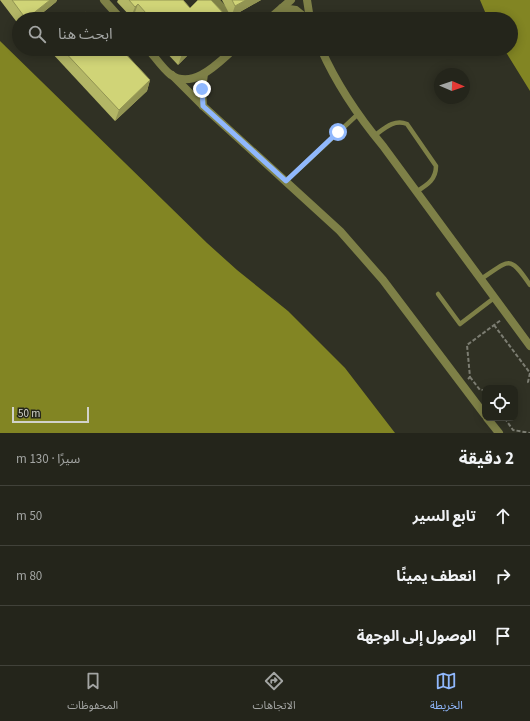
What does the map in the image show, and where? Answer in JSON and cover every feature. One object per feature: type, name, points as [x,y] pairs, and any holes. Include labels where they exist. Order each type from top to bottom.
[{"type":"street","points":[[104,0],[115,12]]},
{"type":"street","points":[[215,0],[226,12]]},
{"type":"street","points":[[277,12],[290,0]]},
{"type":"street","points":[[307,0],[308,12]]},
{"type":"street","points":[[282,8],[296,10],[299,12]]},
{"type":"street","points":[[154,56],[203,106],[340,231],[369,264],[482,411]]},
{"type":"street","points":[[172,75],[185,78],[204,74],[225,56]]},
{"type":"street","points":[[324,56],[341,90],[357,115],[529,343]]},
{"type":"street","points":[[203,106],[202,89],[204,74]]},
{"type":"street","points":[[490,421],[498,433]]},
{"type":"lane","points":[[286,181],[357,115]]},
{"type":"lane","points":[[374,136],[392,123],[400,122],[407,124],[436,166],[436,174],[431,181],[416,192]]},
{"type":"lane","points":[[480,279],[503,264],[513,264],[517,266],[530,285]]},
{"type":"lane","points":[[438,294],[460,324],[494,298]]},
{"type":"path","points":[[482,390],[480,390],[470,378],[467,345],[507,315]]},
{"type":"path","points":[[494,325],[530,373],[528,382],[530,384]]},
{"type":"path","points":[[462,384],[470,378]]},
{"type":"path","points":[[507,421],[513,430],[530,433]]},
{"type":"shaded area","points":[[480,0],[530,0],[530,91],[508,56],[518,56],[518,12],[485,12]]},
{"type":"shaded area","points":[[0,41],[12,53],[12,56],[15,56],[207,243],[237,270],[288,311],[345,368],[395,433],[0,433]]},
{"type":"building","points":[[12,0],[50,0],[35,12],[21,12]]},
{"type":"building","points":[[129,0],[183,0],[190,8],[198,0],[211,0],[222,12],[145,12],[138,4],[135,7]]},
{"type":"building","points":[[232,0],[246,0],[235,6]]},
{"type":"building","points":[[69,56],[128,56],[150,80],[119,110]]},
{"type":"route","points":[[202,89],[203,106],[286,181],[338,132]]}]
